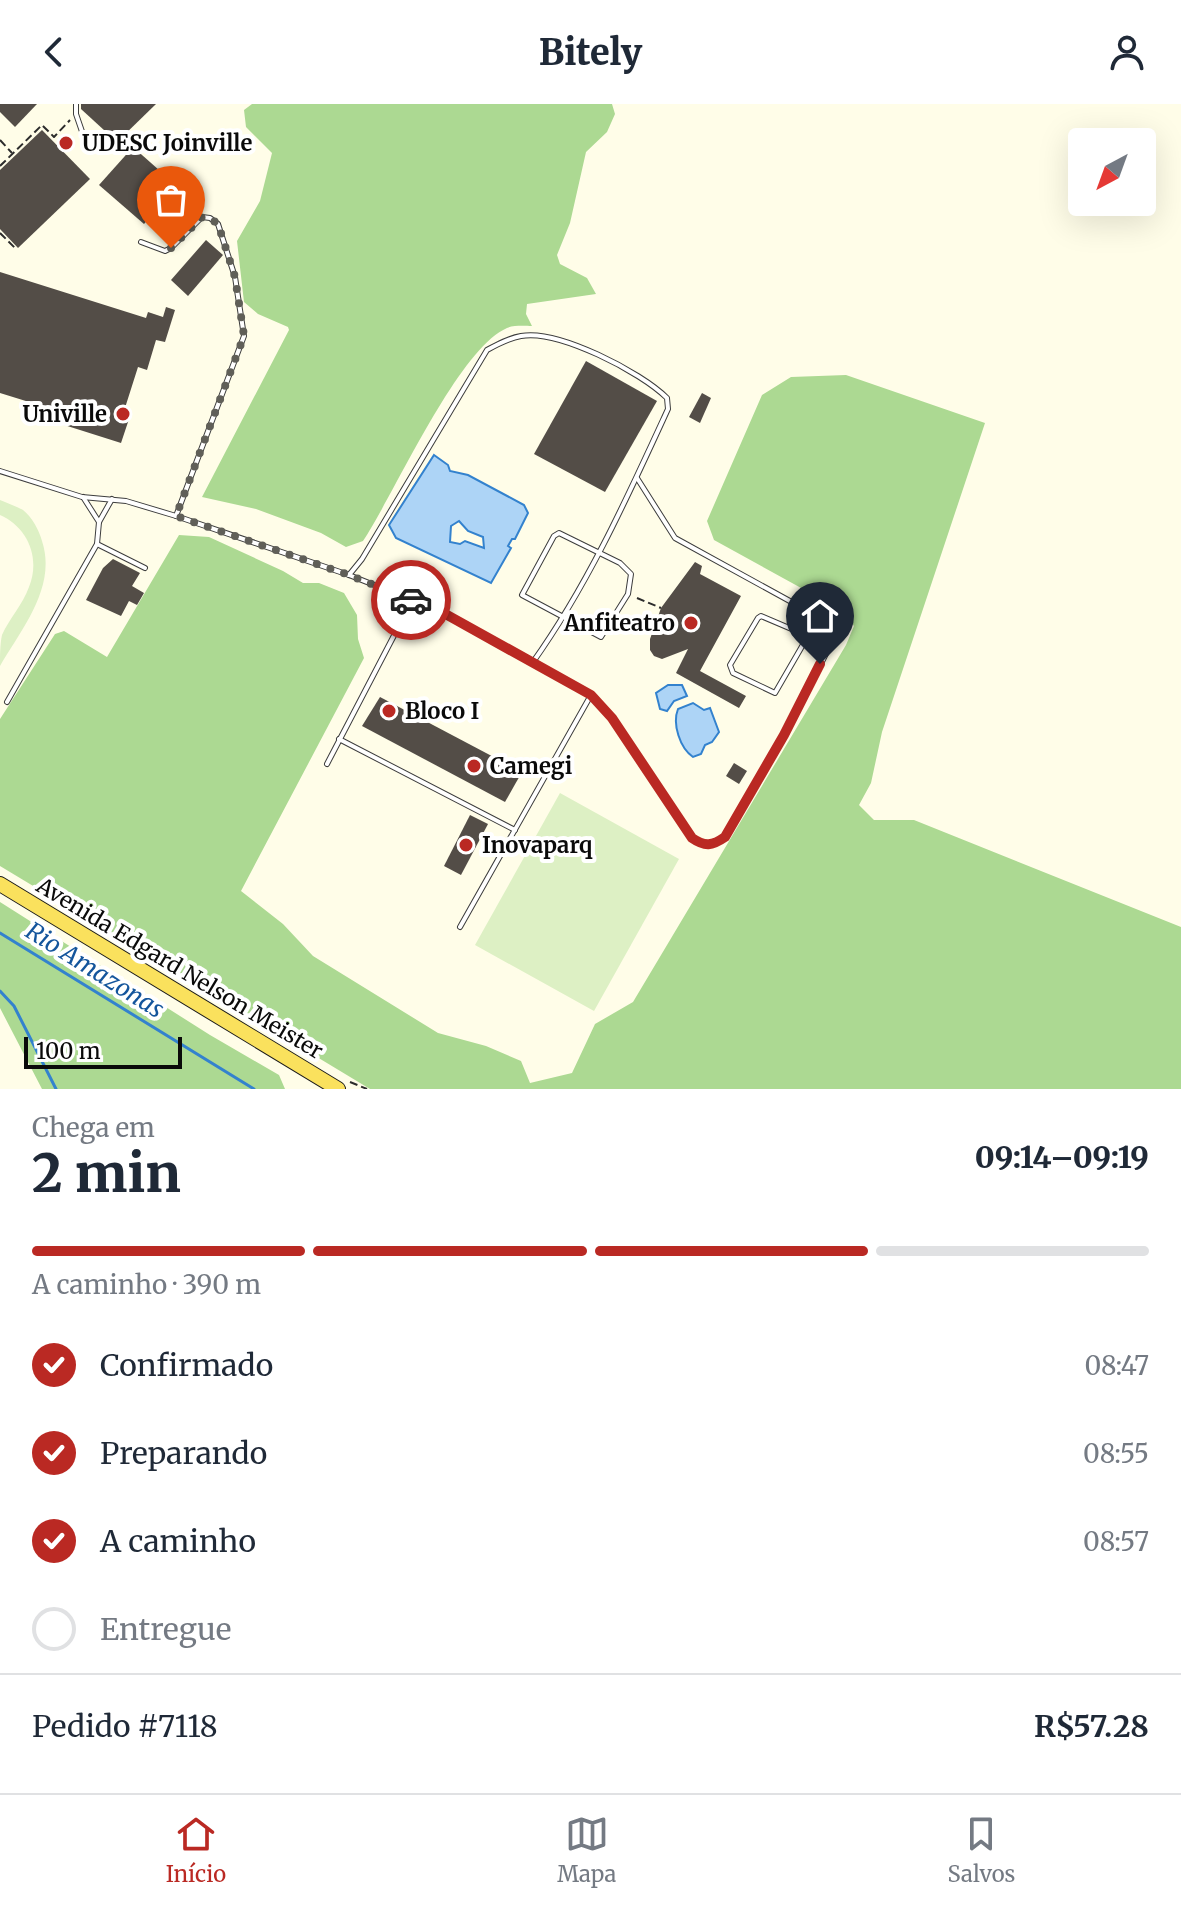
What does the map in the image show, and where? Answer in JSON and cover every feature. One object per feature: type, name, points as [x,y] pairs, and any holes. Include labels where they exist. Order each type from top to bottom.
[{"type":"main road","name":"Avenida Edgard Nelson Meister","points":[[0,884],[338,1089]]},
{"type":"main road","name":"Avenida Edgard Nelson Meister","points":[[0,894],[322,1089]]},
{"type":"lane","points":[[76,104],[76,114],[87,146]]},
{"type":"lane","points":[[141,242],[165,251],[202,217],[218,224],[235,277],[244,336],[176,516]]},
{"type":"lane","points":[[349,575],[487,350],[524,335],[555,339],[607,358],[658,389],[667,398],[668,409],[564,618],[532,663]]},
{"type":"lane","points":[[0,471],[82,497],[112,499],[176,516],[349,575],[440,611],[591,695],[612,718],[692,838],[702,845],[714,845],[725,837],[744,807],[835,633],[828,622],[675,538],[636,477]]},
{"type":"lane","points":[[82,497],[99,522]]},
{"type":"lane","points":[[7,702],[97,544],[99,522],[112,499]]},
{"type":"lane","points":[[556,534],[620,563],[631,574],[628,594],[601,637],[522,593],[556,534]]},
{"type":"lane","points":[[97,544],[145,568]]},
{"type":"lane","points":[[327,764],[412,601]]},
{"type":"lane","points":[[808,636],[775,693],[733,673],[731,668],[744,641],[761,616],[808,636],[830,646]]},
{"type":"lane","points":[[460,927],[591,695]]},
{"type":"lane","points":[[339,739],[515,830]]},
{"type":"path","points":[[0,166],[42,125],[54,137],[76,114]]},
{"type":"path","points":[[0,140],[13,153]]},
{"type":"path","points":[[0,233],[15,248]]},
{"type":"path","points":[[628,594],[661,608]]},
{"type":"green space","points":[[252,104],[612,104],[615,114],[607,132],[586,152],[570,223],[557,255],[560,264],[587,278],[596,294],[527,304],[526,314],[532,326],[507,328],[488,341],[448,392],[363,541],[346,547],[321,533],[256,509],[202,497],[289,330],[258,314],[244,302],[237,241],[260,201],[272,153],[246,127],[244,110]]},
{"type":"green space","points":[[846,375],[985,423],[882,732],[871,783],[859,805],[874,820],[914,820],[1181,927],[1181,1089],[370,1089],[0,866],[0,719],[55,634],[64,631],[107,657],[179,535],[209,537],[303,583],[319,583],[344,593],[357,615],[358,639],[364,658],[241,891],[283,924],[313,956],[438,1033],[486,1046],[521,1061],[530,1083],[572,1073],[595,1024],[633,1002],[846,645],[854,626],[843,611],[714,540],[707,521],[762,395],[791,377]]},
{"type":"green space","points":[[0,500],[23,510],[35,524],[41,537],[45,575],[35,606],[0,666],[2,635],[26,593],[33,565],[24,535],[0,515]]},
{"type":"green space","points":[[560,793],[679,859],[594,1011],[475,945]]},
{"type":"green space","points":[[0,902],[279,1075],[285,1089],[42,1089],[0,1008]]},
{"type":"water","points":[[434,455],[448,465],[450,471],[468,475],[524,505],[528,513],[491,583],[396,538],[389,525]],"holes":[[[459,521],[468,531],[483,537],[484,548],[465,541],[460,544],[450,542],[451,526]]]},
{"type":"water","points":[[668,685],[682,685],[687,696],[674,701],[667,711],[660,709],[656,693]]},
{"type":"water","points":[[693,703],[704,710],[710,708],[719,732],[712,742],[705,745],[701,754],[693,757],[681,742],[676,715],[678,709]]},
{"type":"building","points":[[0,104],[37,104],[15,127],[0,112]]},
{"type":"building","points":[[81,104],[156,104],[117,142],[81,109]]},
{"type":"building","points":[[42,130],[90,179],[18,248],[0,229],[0,170]]},
{"type":"building","points":[[133,147],[177,186],[144,224],[99,185]]},
{"type":"building","points":[[206,240],[223,255],[188,296],[171,280]]},
{"type":"building","points":[[0,272],[146,318],[148,312],[163,317],[166,307],[175,310],[165,342],[156,340],[147,370],[138,367],[124,411],[131,413],[121,443],[39,417],[42,406],[0,393]]},
{"type":"building","points":[[586,361],[657,401],[605,492],[534,454]]},
{"type":"building","points":[[702,393],[711,398],[700,423],[689,417]]},
{"type":"building","points":[[113,559],[140,573],[132,586],[144,593],[137,605],[129,601],[121,616],[86,600],[103,568]]},
{"type":"building","name":"Anfiteatro","points":[[695,562],[702,566],[700,574],[741,596],[700,671],[746,696],[739,708],[676,673],[688,649],[662,659],[650,650],[650,639],[661,608]]},
{"type":"building","points":[[380,697],[522,772],[505,802],[362,726]]},
{"type":"building","points":[[734,763],[747,771],[739,784],[726,776]]},
{"type":"building","name":"Inovaparq","points":[[470,815],[488,824],[461,875],[444,866]]},
{"type":"waterway","name":"Rio Amazonas","points":[[0,933],[254,1089]]},
{"type":"waterway","points":[[0,991],[14,1006],[56,1089]]},
{"type":"way so far","points":[[171,248],[202,217],[218,224],[235,277],[244,336],[176,516],[349,575],[411,600]]},
{"type":"place","name":"UDESC Joinville","points":[[66,143]]},
{"type":"place","name":"Univille","points":[[123,414]]},
{"type":"place","name":"Anfiteatro","points":[[691,623]]},
{"type":"place","name":"Bloco I","points":[[389,711]]},
{"type":"place","name":"Camegi","points":[[474,766]]},
{"type":"place","name":"Inovaparq","points":[[466,845]]},
{"type":"route","points":[[411,600],[440,611],[591,695],[612,718],[692,838],[702,845],[714,845],[725,837],[784,735],[820,664]]}]
